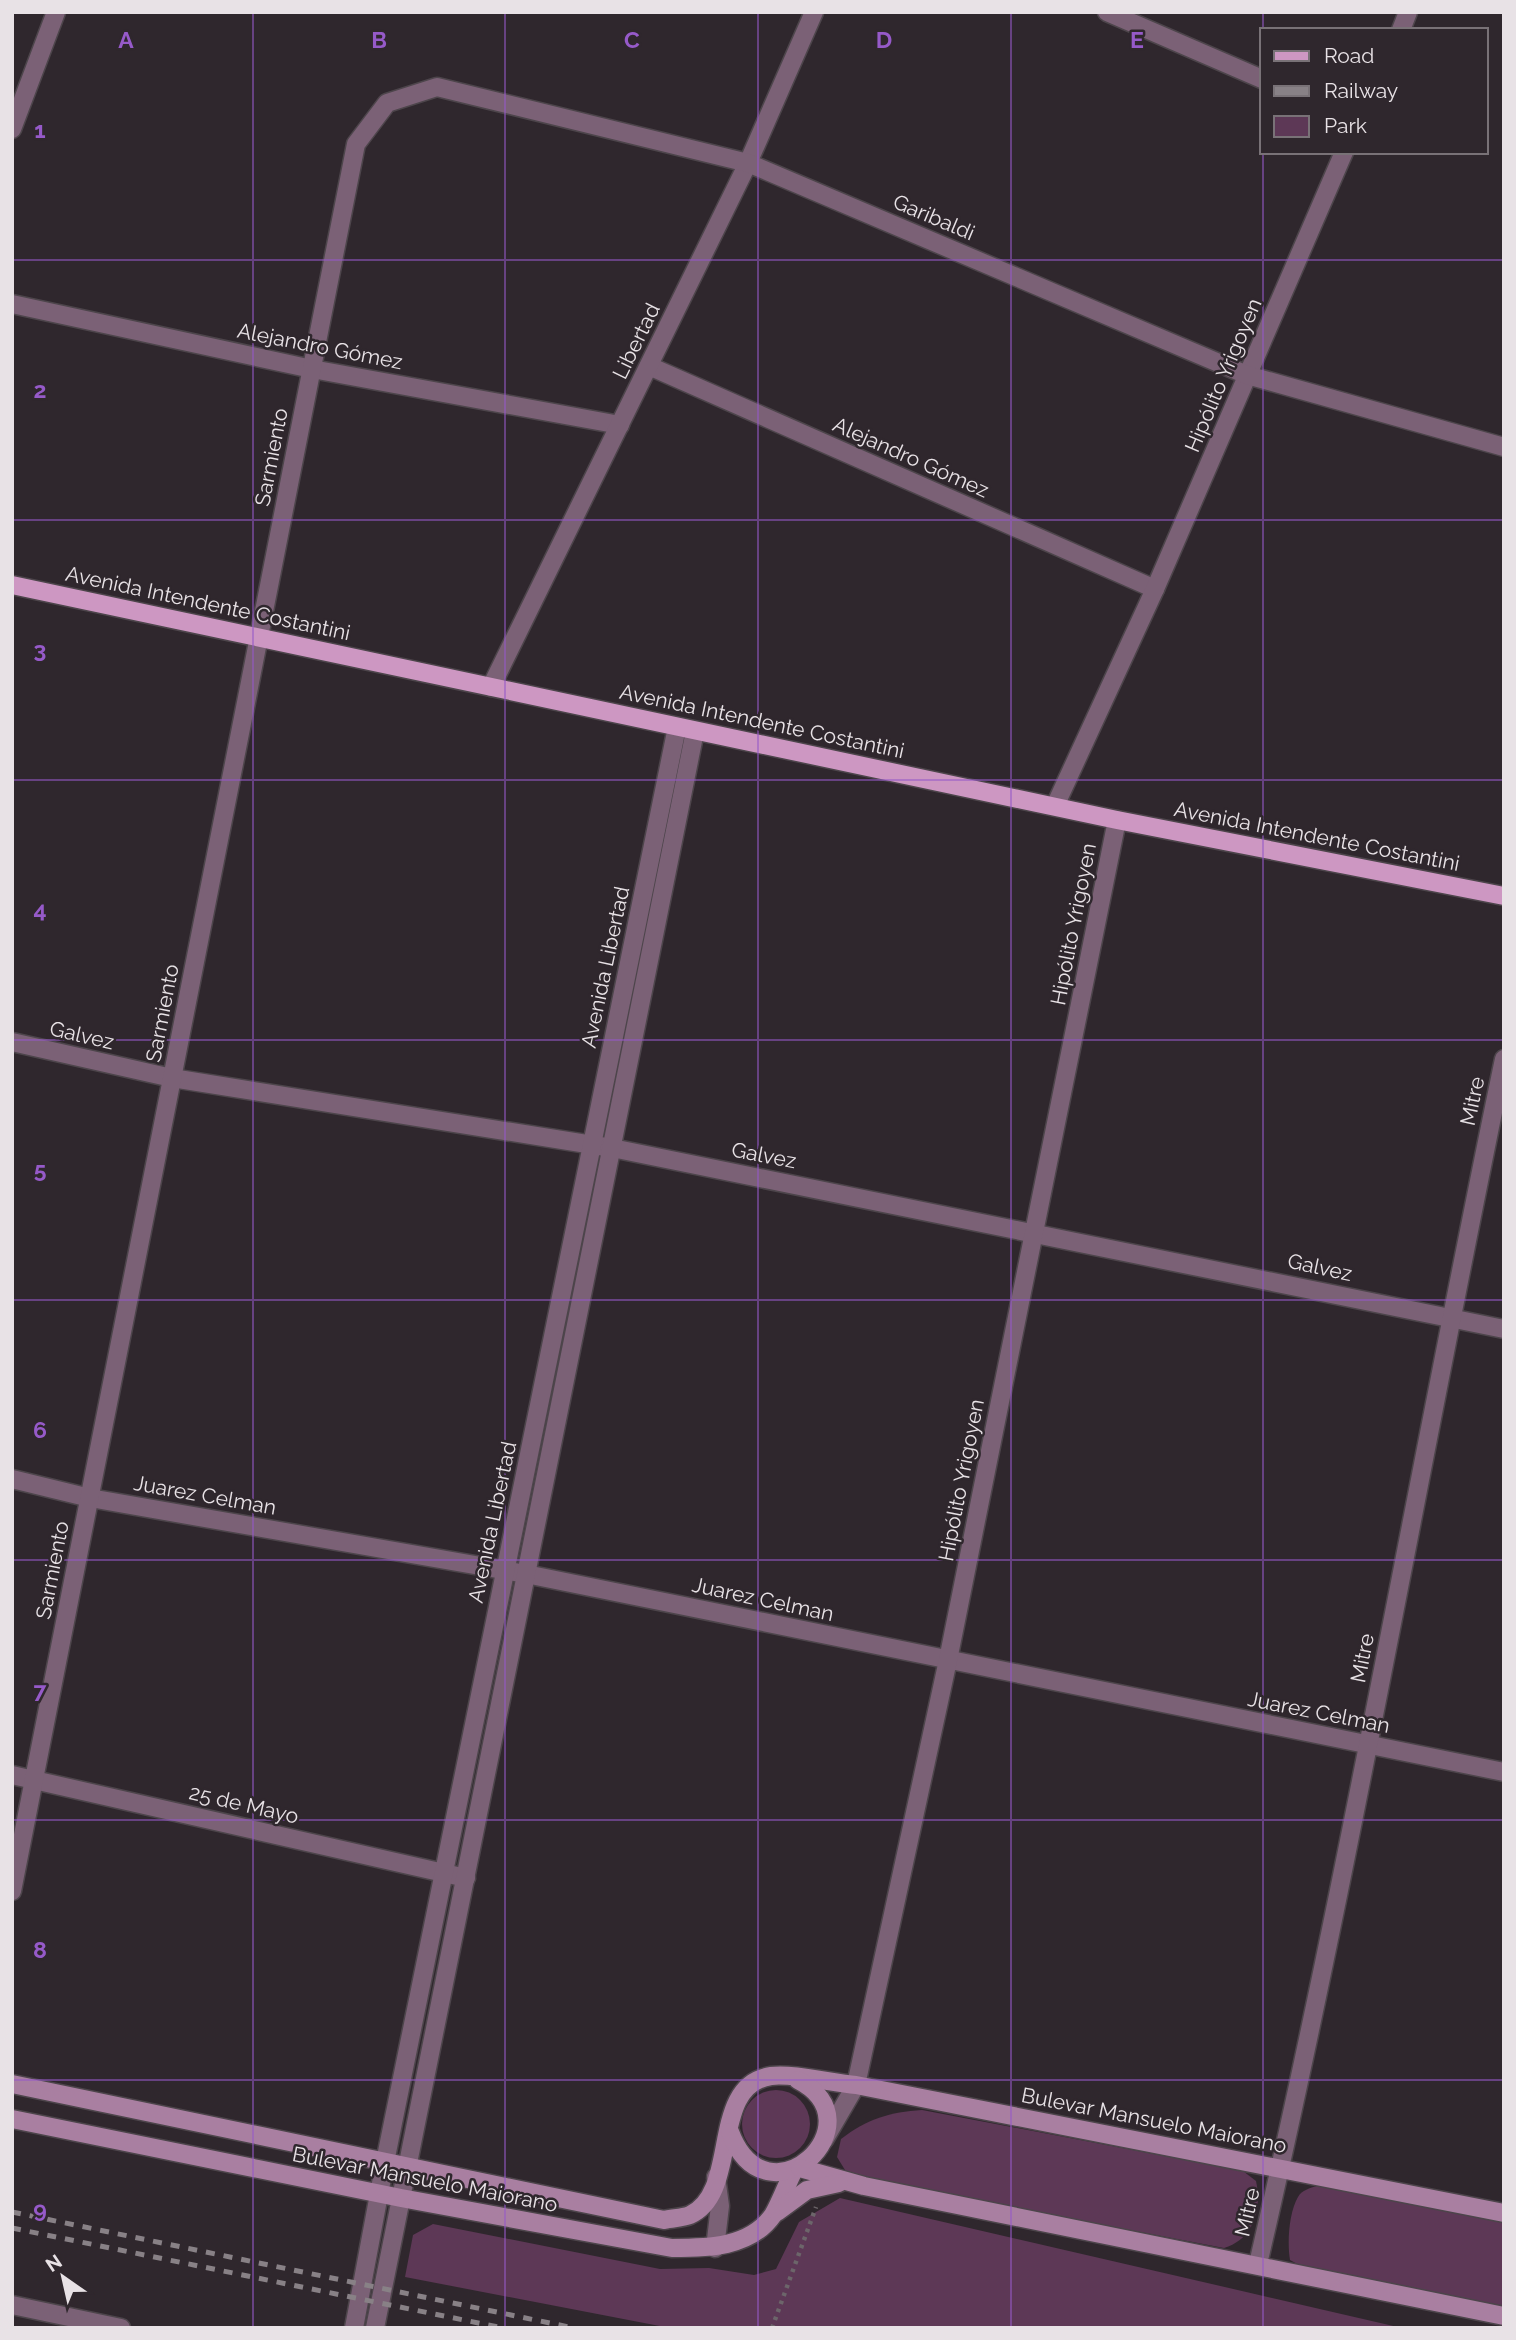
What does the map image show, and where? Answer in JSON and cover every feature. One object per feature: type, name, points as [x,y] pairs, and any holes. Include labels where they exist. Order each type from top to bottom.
[{"type":"main road","name":"Avenida Intendente Costantini","points":[[12,584],[1117,820],[1504,896]]},
{"type":"main road","name":"Bulevar Mansuelo Maiorano","points":[[12,2084],[664,2220],[690,2215],[708,2200],[730,2132],[730,2116],[736,2100],[747,2087],[770,2076],[856,2085],[1504,2214]]},
{"type":"main road","points":[[794,2078],[818,2096],[827,2117],[824,2140]]},
{"type":"main road","name":"Bulevar Mansuelo Maiorano","points":[[12,2119],[401,2199],[672,2248],[715,2248],[735,2242],[772,2216],[797,2169],[815,2156],[824,2140]]},
{"type":"main road","points":[[730,2132],[736,2148],[747,2161],[761,2169],[778,2172],[797,2169],[846,2182],[1504,2316]]},
{"type":"main road","points":[[772,2216],[807,2190],[846,2182]]},
{"type":"street","points":[[12,129],[57,12]]},
{"type":"street","name":"Libertad","points":[[491,687],[748,163],[814,12]]},
{"type":"street","points":[[1110,13],[1260,78]]},
{"type":"street","name":"Garibaldi","points":[[356,144],[387,103],[437,87],[748,163],[1247,375],[1504,447]]},
{"type":"street","name":"Sarmiento","points":[[12,1891],[356,144]]},
{"type":"street","name":"Hipólito Yrigoyen","points":[[1055,806],[1155,589],[1343,154]]},
{"type":"street","name":"Alejandro Gómez","points":[[12,304],[312,369],[620,425]]},
{"type":"street","name":"Alejandro Gómez","points":[[649,366],[1155,589]]},
{"type":"street","name":"Avenida Libertad","points":[[354,2328],[378,2194],[592,1145],[686,729]]},
{"type":"street","name":"Avenida Libertad","points":[[374,2328],[612,1148],[686,729]]},
{"type":"street","name":"Hipólito Yrigoyen","points":[[824,2140],[856,2085],[948,1660],[1117,820]]},
{"type":"street","name":"Galvez","points":[[12,1042],[172,1078],[612,1148],[1034,1231],[1504,1329]]},
{"type":"street","name":"Mitre","points":[[1258,2264],[1368,1745],[1450,1317],[1504,1059]]},
{"type":"street","name":"Juarez Celman","points":[[12,1479],[90,1498],[526,1574],[1504,1772]]},
{"type":"street","name":"25 de Mayo","points":[[12,1775],[466,1878]]},
{"type":"street","points":[[715,2248],[720,2206],[716,2177]]},
{"type":"street","points":[[12,2305],[121,2328]]},
{"type":"path","points":[[772,2328],[816,2207],[846,2182]]},
{"type":"green space","points":[[776,2090],[789,2093],[800,2100],[807,2111],[810,2124],[807,2137],[800,2148],[789,2155],[776,2158],[763,2155],[752,2148],[745,2137],[742,2124],[745,2111],[752,2100],[763,2093]]},
{"type":"green space","points":[[922,2110],[1243,2171],[1256,2181],[1258,2202],[1254,2222],[1242,2238],[1224,2248],[858,2178],[845,2170],[837,2157],[841,2139],[860,2126],[879,2118]]},
{"type":"green space","points":[[1317,2186],[1504,2223],[1504,2306],[1303,2267],[1290,2260],[1289,2228],[1295,2203],[1302,2193]]},
{"type":"green space","points":[[840,2198],[1402,2328],[670,2328],[405,2277],[413,2235],[433,2224],[660,2269],[709,2268],[754,2275],[776,2269],[799,2222]]},
{"type":"railway","points":[[12,2212],[574,2328]]},
{"type":"railway","points":[[12,2228],[503,2328]]}]
